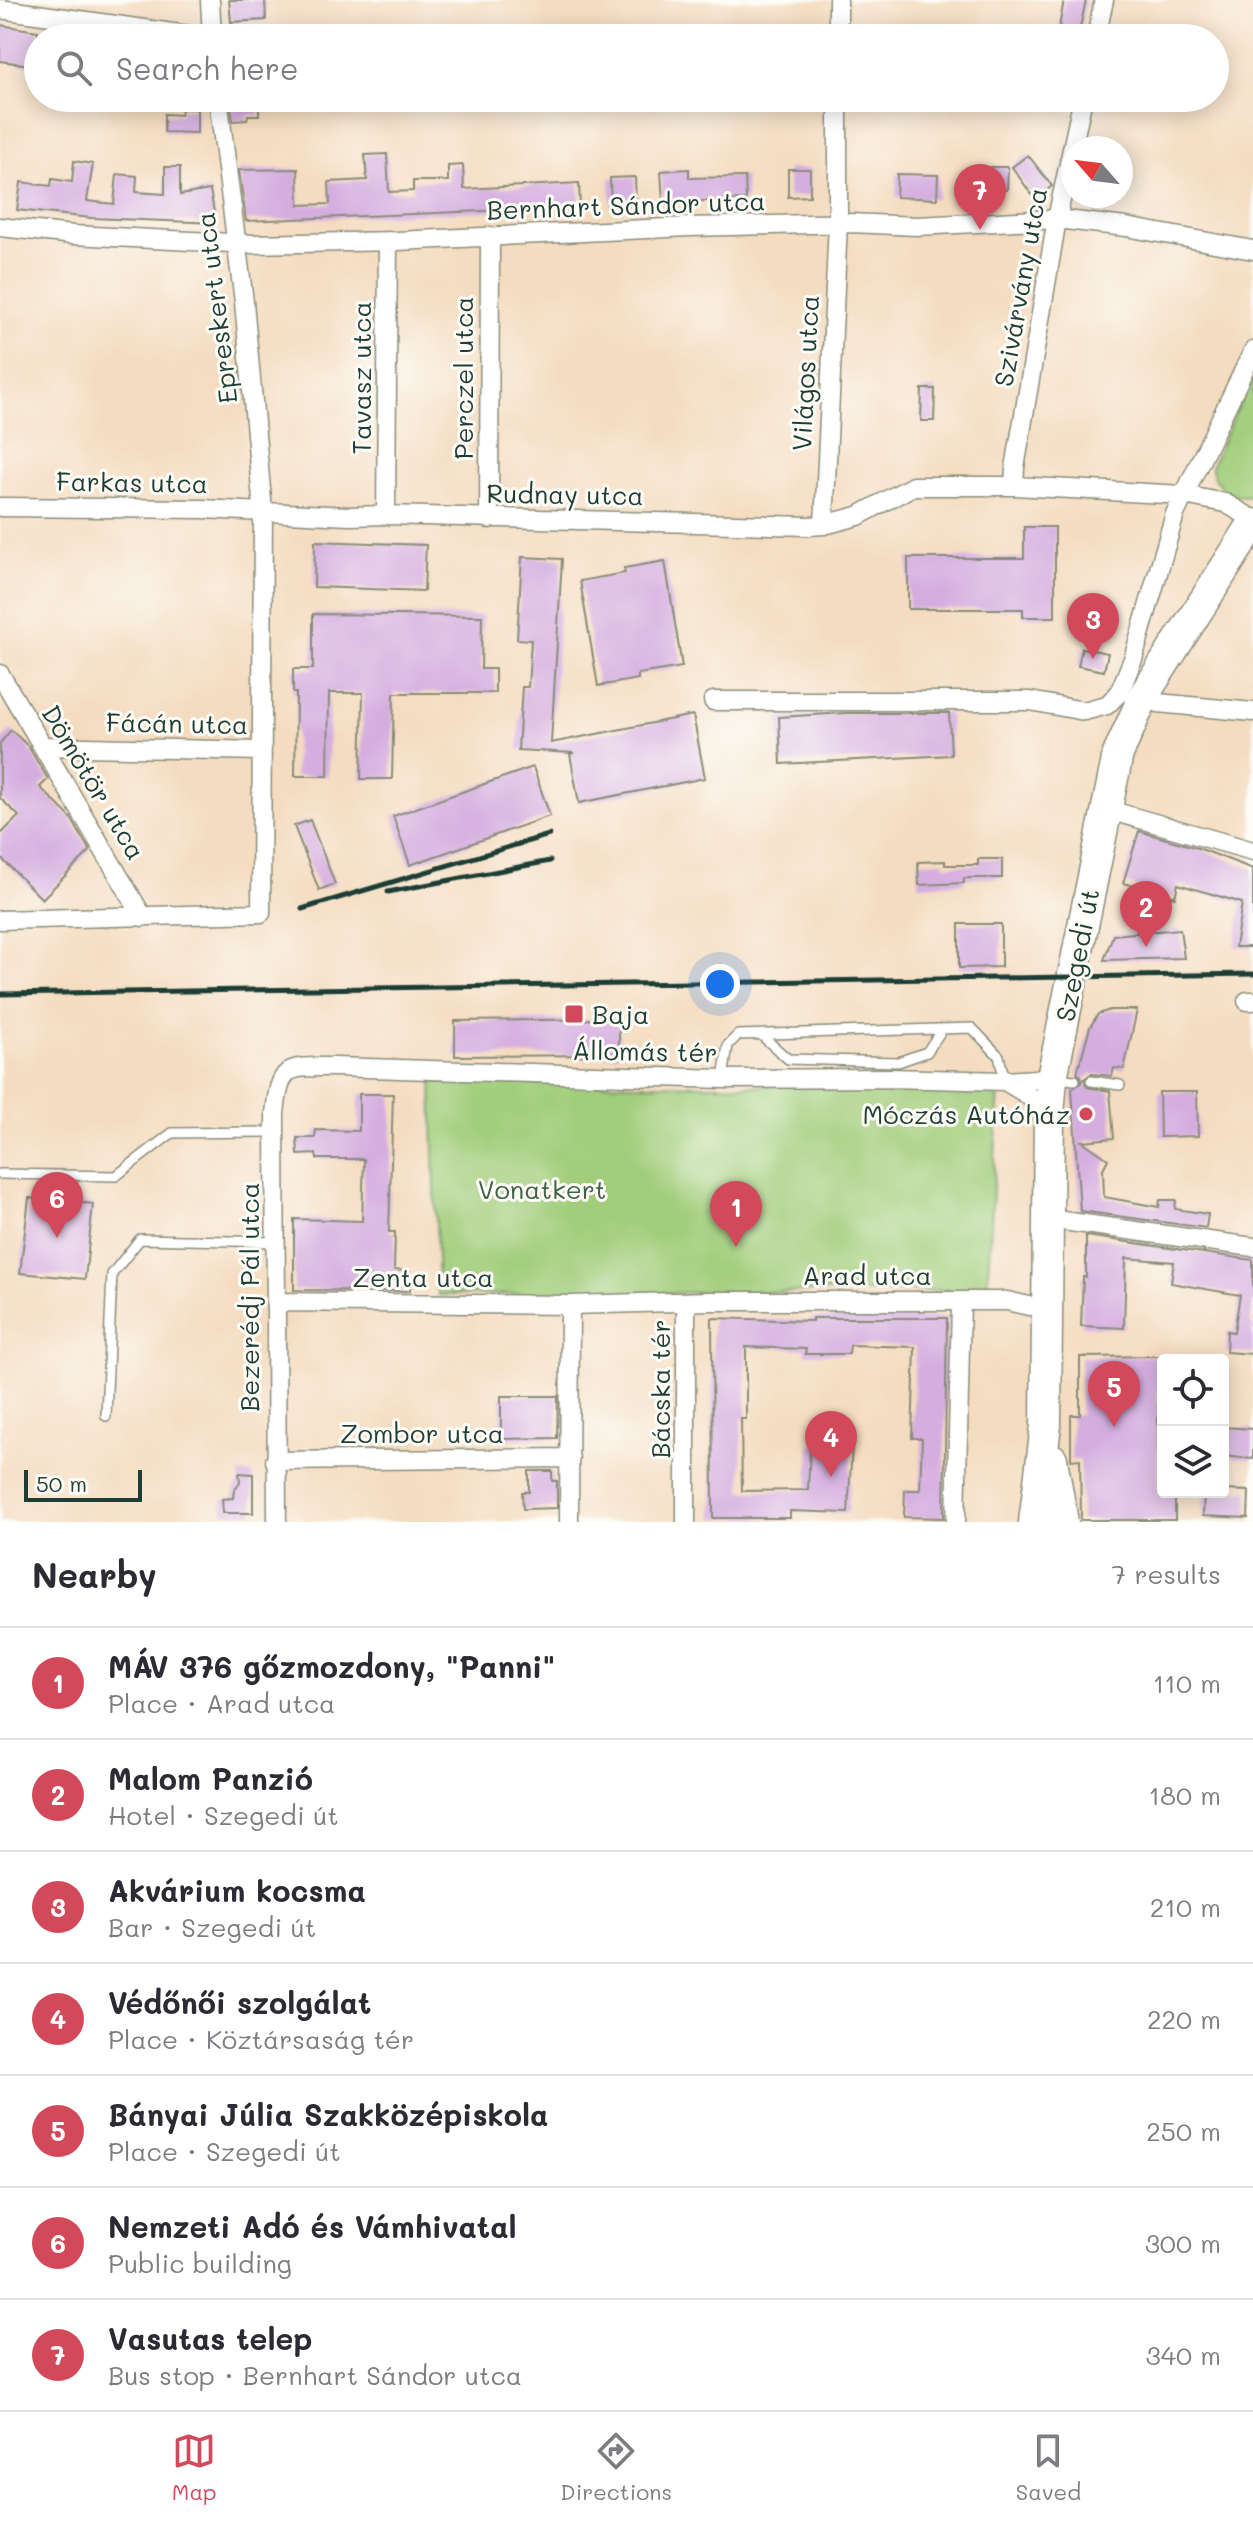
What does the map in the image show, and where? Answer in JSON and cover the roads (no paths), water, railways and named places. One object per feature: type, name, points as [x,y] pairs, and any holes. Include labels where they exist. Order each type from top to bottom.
[{"type":"main road","name":"Szegedi út","points":[[1034,1522],[1046,1425],[1049,1120],[1064,1079],[1105,809],[1128,725],[1253,522]]},
{"type":"main road","name":"Szegedi út","points":[[1046,1425],[1063,1522]]},
{"type":"street","points":[[210,0],[210,24]]},
{"type":"street","points":[[838,0],[838,24]]},
{"type":"street","points":[[1099,24],[1104,0]]},
{"type":"street","points":[[0,9],[109,24]]},
{"type":"street","name":"Epreskert utca","points":[[220,112],[244,302],[263,511]]},
{"type":"street","name":"Világos utca","points":[[824,525],[838,223],[838,112]]},
{"type":"street","name":"Szivárvány utca","points":[[1014,486],[1057,219],[1080,112]]},
{"type":"street","name":"Bernhart Sándor utca","points":[[0,227],[73,235],[235,243],[388,241],[838,223],[917,226],[1057,219],[1126,227],[1253,250]]},
{"type":"street","name":"Perczel utca","points":[[489,519],[490,236]]},
{"type":"street","name":"Tavasz utca","points":[[386,515],[388,241]]},
{"type":"street","points":[[713,701],[1030,701],[1084,711],[1107,705],[1119,693],[1133,659],[1175,514],[1253,351]]},
{"type":"street","name":"Rudnay utca","points":[[263,511],[349,516],[824,525],[858,516],[913,486],[1014,486],[1184,495],[1225,503],[1253,522]]},
{"type":"street","name":"Farkas utca","points":[[0,507],[263,511]]},
{"type":"street","points":[[0,920],[261,913],[263,511]]},
{"type":"street","name":"Dömötör utca","points":[[0,674],[143,917]]},
{"type":"street","points":[[1144,695],[1158,703],[1253,712]]},
{"type":"street","name":"Fácán utca","points":[[43,746],[261,751]]},
{"type":"street","points":[[1105,809],[1253,851]]},
{"type":"street","name":"Állomás tér","points":[[284,1073],[298,1067],[335,1067],[583,1077],[1064,1079]]},
{"type":"street","name":"Bezerédj Pál utca","points":[[277,1522],[275,1132],[278,1086],[284,1073]]},
{"type":"street","points":[[1005,1081],[1028,1095],[1049,1120]]},
{"type":"street","points":[[1048,1219],[1253,1247]]},
{"type":"street","points":[[956,1522],[961,1301]]},
{"type":"street","name":"Arad utca","points":[[686,1302],[1007,1301],[1048,1306]]},
{"type":"street","name":"Zenta utca","points":[[275,1302],[570,1305]]},
{"type":"street","name":"Bácska tér","points":[[570,1305],[686,1302],[686,1522]]},
{"type":"street","points":[[569,1522],[570,1305]]},
{"type":"street","name":"Zombor utca","points":[[275,1461],[570,1458]]},
{"type":"lane","points":[[723,1079],[728,1045],[738,1035],[972,1028],[999,1056],[1005,1081]]},
{"type":"lane","points":[[761,1034],[788,1059],[898,1062],[927,1052],[942,1029]]},
{"type":"lane","points":[[1091,1081],[1120,1085]]},
{"type":"lane","points":[[0,1174],[116,1176],[172,1133],[275,1132]]},
{"type":"lane","points":[[106,1416],[112,1274],[140,1239],[275,1242]]},
{"type":"railway","points":[[302,909],[549,835]]},
{"type":"railway","points":[[388,892],[550,861]]},
{"type":"railway","points":[[0,994],[1253,974]]},
{"type":"place","name":"Vasutas telep","points":[[980,230]]},
{"type":"place","name":"Akvárium kocsma","points":[[1093,659]]},
{"type":"place","name":"Malom Panzió","points":[[1146,947]]},
{"type":"place","name":"Baja","points":[[574,1014]]},
{"type":"place","name":"Móczás Autóház","points":[[1086,1114]]},
{"type":"place","name":"Nemzeti Adó és Vámhivatal","points":[[57,1238]]},
{"type":"place","name":"MÁV 376 gőzmozdony, \"Panni\"","points":[[736,1247]]},
{"type":"place","name":"Bányai Júlia Szakközépiskola","points":[[1114,1427]]},
{"type":"place","name":"Védőnői szolgálat","points":[[831,1477]]},
{"type":"park label","name":"Vonatkert","points":[[542,1189]]}]
